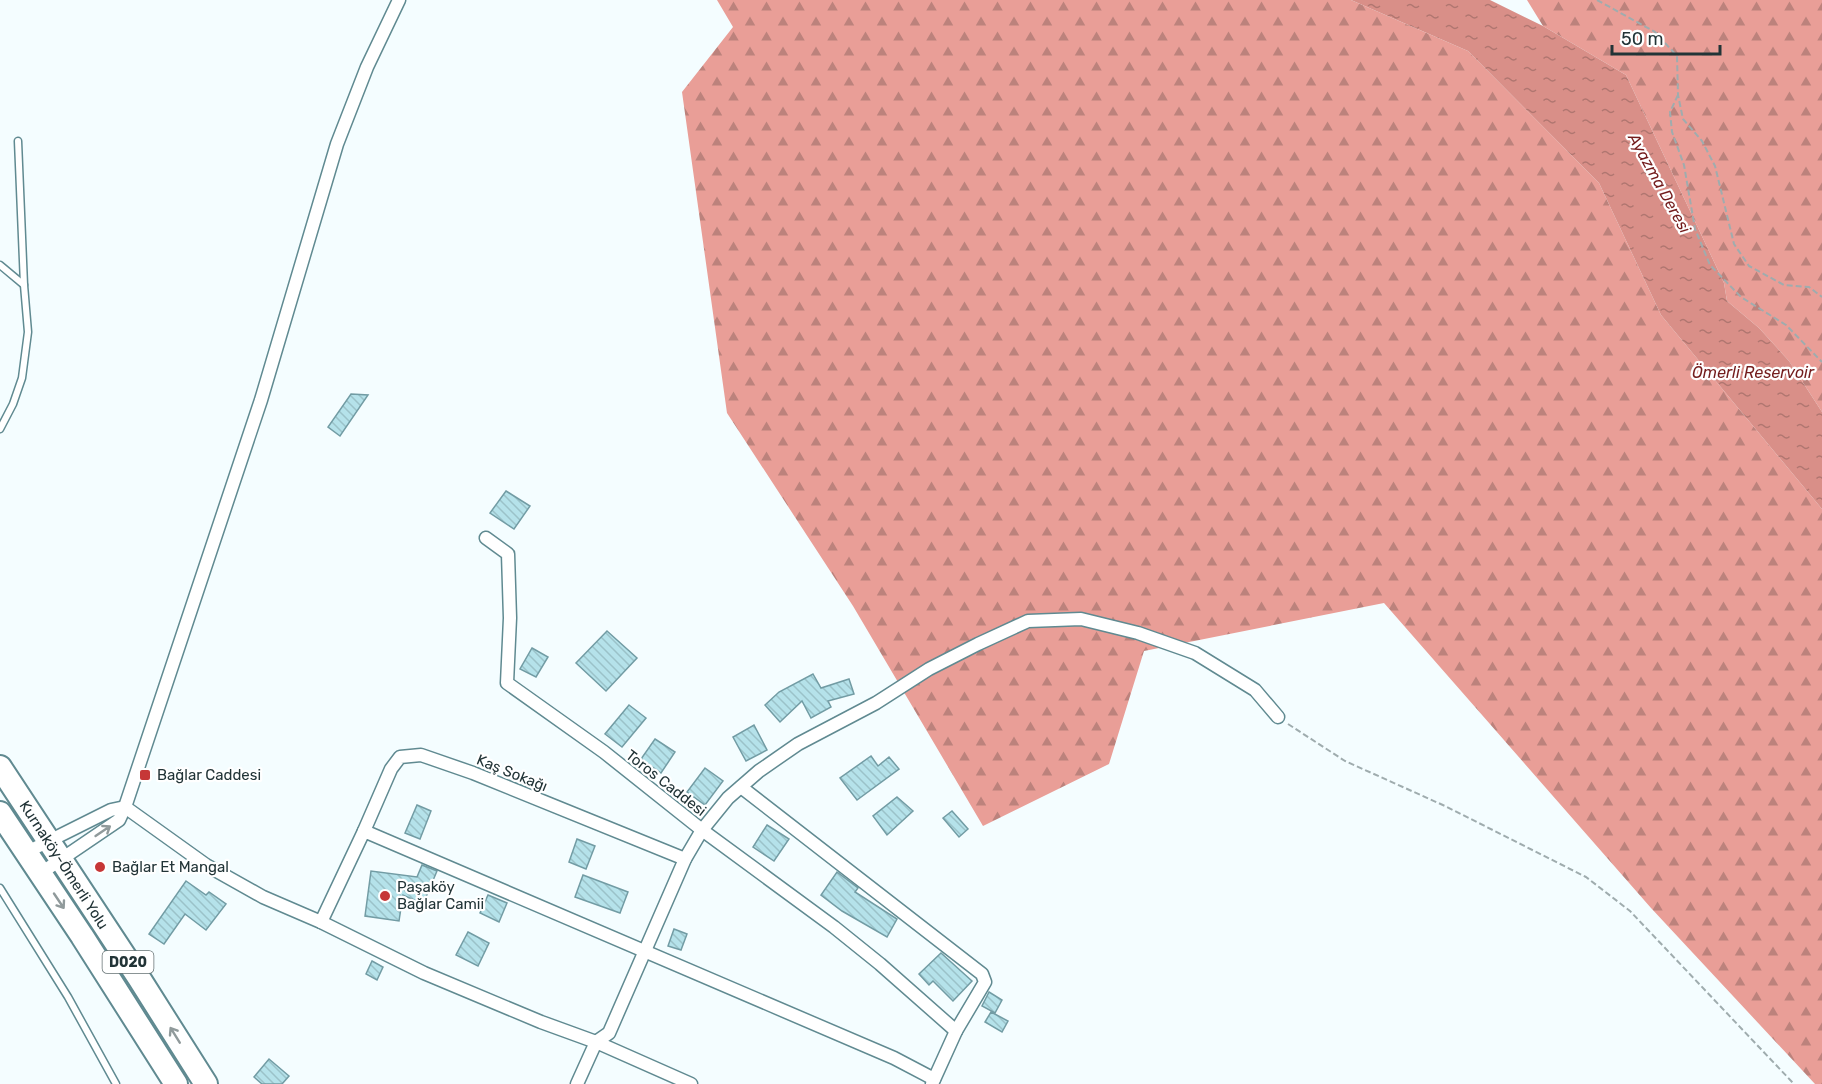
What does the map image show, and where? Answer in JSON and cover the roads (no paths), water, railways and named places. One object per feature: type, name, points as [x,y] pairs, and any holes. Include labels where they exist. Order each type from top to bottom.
[{"type":"highway","name":"Kurnaköy-Ömerli Yolu","points":[[0,767],[206,1084]]},
{"type":"highway","name":"Kurnaköy-Ömerli Yolu","points":[[0,813],[176,1084]]},
{"type":"street","points":[[41,873],[119,820],[125,807],[261,400],[337,144],[367,67],[399,0]]},
{"type":"street","name":"Toros Caddesi","points":[[486,538],[508,554],[510,618],[507,682],[604,752],[702,830],[685,859],[609,1033],[596,1042],[577,1084]]},
{"type":"street","points":[[956,1032],[880,964],[834,927],[702,830],[728,798],[759,771],[798,744],[876,703],[929,669],[1028,621],[1081,619],[1138,633],[1195,653],[1255,690],[1278,717]]},
{"type":"street","name":"Kaş Sokağı","points":[[321,922],[391,769],[400,757],[421,755],[473,773],[685,859]]},
{"type":"street","points":[[364,831],[894,1058],[933,1082],[956,1032],[985,982],[982,974],[741,787]]},
{"type":"street","points":[[27,852],[111,810],[125,807],[232,881],[262,897],[321,922],[424,973],[541,1022],[596,1042],[691,1084]]},
{"type":"street","points":[[655,1084],[658,1070]]},
{"type":"lane","points":[[0,429],[16,396],[27,354],[28,332],[18,141]]},
{"type":"lane","points":[[0,265],[24,285]]},
{"type":"lane","points":[[0,888],[68,997],[116,1084]]},
{"type":"water","points":[[1351,0],[1490,0],[1543,26],[1626,75],[1724,283],[1727,301],[1759,328],[1789,361],[1822,412],[1822,509],[1661,315],[1599,183],[1468,51]]},
{"type":"place","name":"Bağlar Caddesi","points":[[145,775]]},
{"type":"place","name":"Bağlar Et Mangal","points":[[100,867]]},
{"type":"place","name":"Paşaköy Bağlar Camii","points":[[385,896]]},
{"type":"water label","name":"Ayazma Deresi","points":[[1660,183]]},
{"type":"water label","name":"Ömerli Reservoir","points":[[1753,372]]}]
